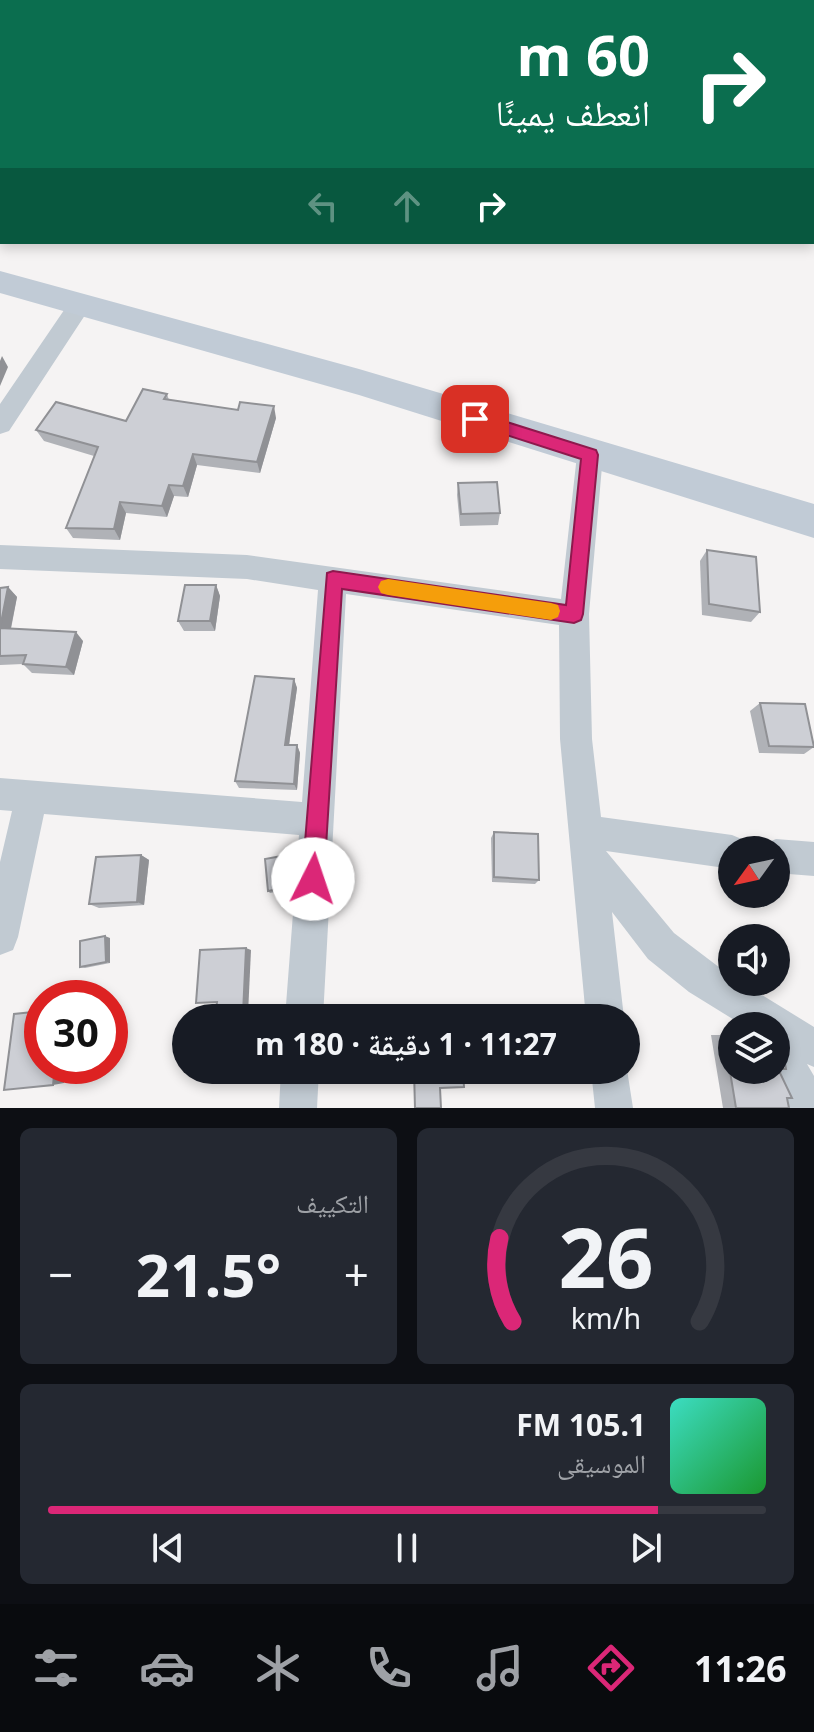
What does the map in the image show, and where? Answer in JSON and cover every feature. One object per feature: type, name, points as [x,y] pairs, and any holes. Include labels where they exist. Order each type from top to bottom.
[{"type":"main road","points":[[0,282],[359,382],[814,521]]},
{"type":"street","points":[[0,424],[81,303]]},
{"type":"street","points":[[590,455],[574,614],[576,739],[604,1004]]},
{"type":"street","points":[[0,557],[247,567],[574,614]]},
{"type":"street","points":[[305,1004],[333,579]]},
{"type":"street","points":[[0,937],[16,795],[317,820]]},
{"type":"street","points":[[588,844],[718,851]]},
{"type":"street","points":[[588,844],[661,946],[743,1012]]},
{"type":"street","points":[[790,857],[814,859]]},
{"type":"street","points":[[790,1039],[814,1048]]},
{"type":"street","points":[[790,1072],[811,1108]]},
{"type":"street","points":[[298,1108],[299,1084]]},
{"type":"street","points":[[611,1084],[614,1108]]},
{"type":"building","points":[[143,389],[167,394],[164,399],[238,410],[240,402],[274,406],[257,462],[193,454],[183,486],[169,485],[162,506],[120,502],[114,529],[66,528],[98,447],[36,430],[56,402],[126,421]]},
{"type":"building","points":[[497,482],[500,513],[461,514],[458,483]]},
{"type":"building","points":[[707,550],[756,557],[760,612],[709,604]]},
{"type":"building","points":[[185,585],[216,585],[210,621],[178,621]]},
{"type":"building","points":[[8,587],[0,628],[0,588]]},
{"type":"building","points":[[0,628],[76,632],[66,667],[23,664],[26,655],[0,656]]},
{"type":"building","points":[[255,676],[294,679],[285,745],[297,745],[294,784],[235,781]]},
{"type":"building","points":[[760,703],[805,704],[814,747],[769,746]]},
{"type":"building","points":[[494,832],[538,834],[539,880],[494,877]]},
{"type":"building","points":[[141,855],[137,902],[89,904],[96,857]]},
{"type":"building","points":[[287,855],[290,887],[268,891],[265,859]]},
{"type":"building","points":[[105,936],[106,962],[80,967],[80,941]]},
{"type":"building","points":[[246,948],[243,1004],[196,1003],[200,950]]},
{"type":"building","points":[[24,1013],[24,1084],[53,1085],[4,1090],[14,1014]]},
{"type":"building","points":[[414,1084],[464,1084],[464,1087],[440,1088],[441,1108],[415,1108]]},
{"type":"building","points":[[732,1084],[785,1084],[792,1098],[787,1098],[789,1108],[736,1108]]},
{"type":"slow traffic","points":[[388,587],[551,611]]},
{"type":"route","points":[[313,879],[333,579],[574,614],[590,455],[475,419]]}]
